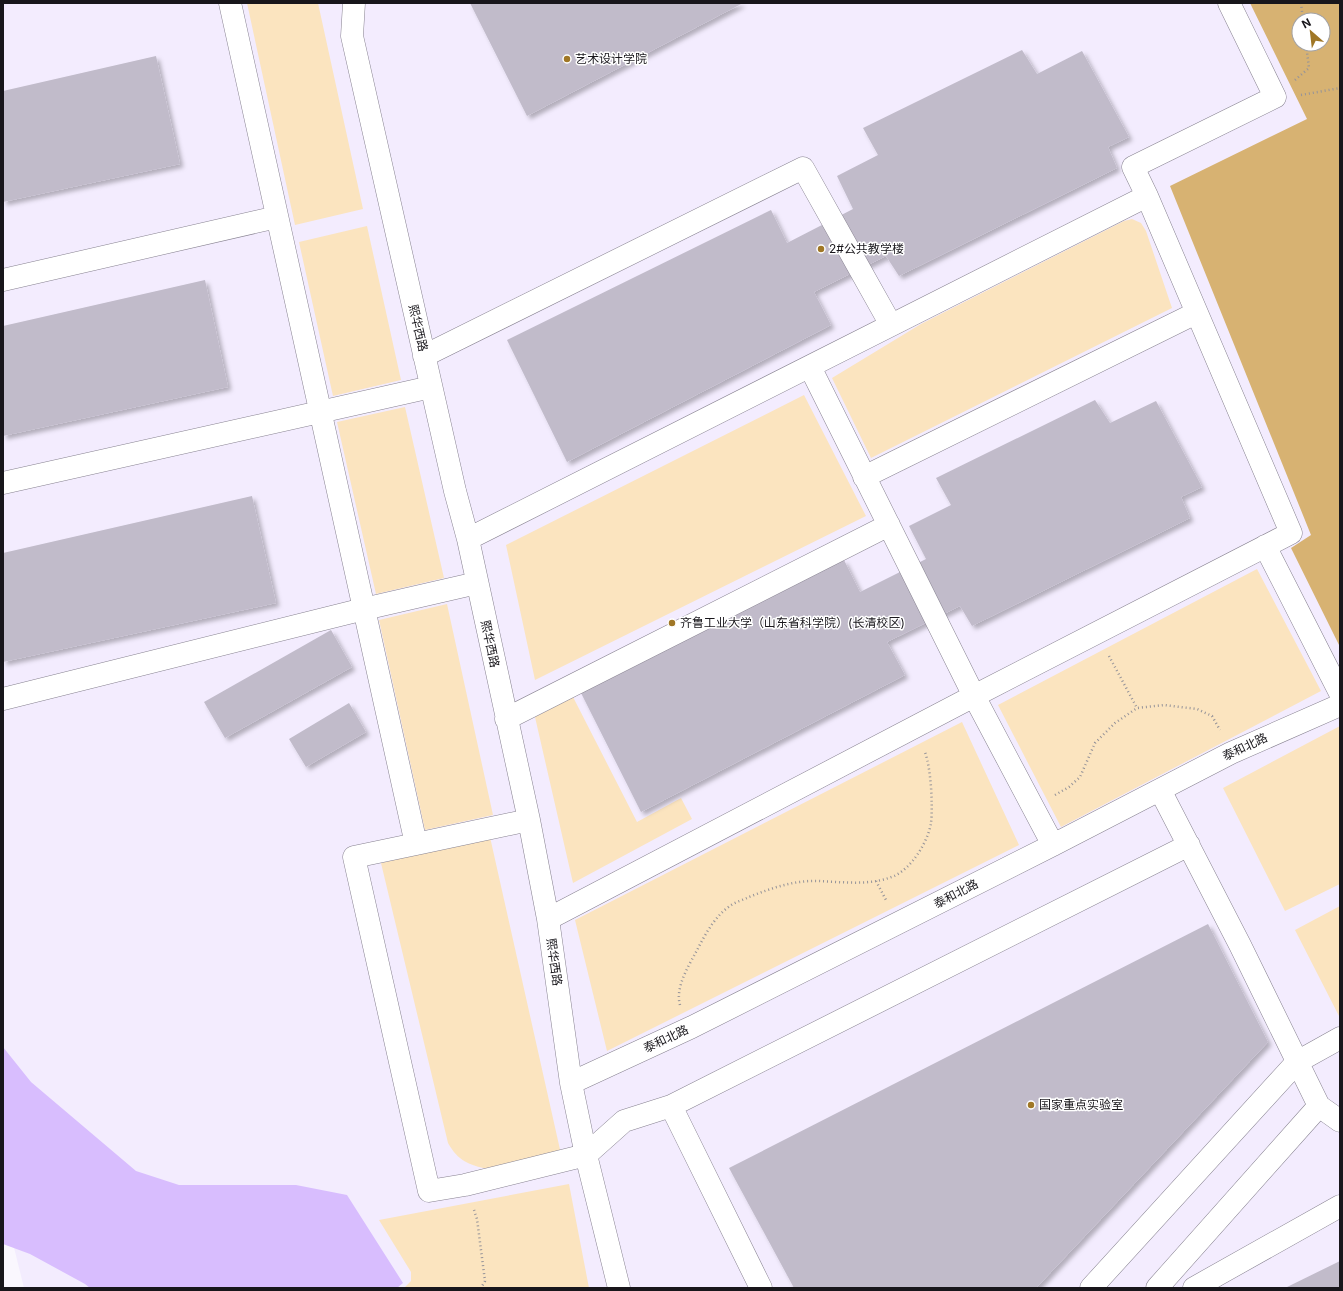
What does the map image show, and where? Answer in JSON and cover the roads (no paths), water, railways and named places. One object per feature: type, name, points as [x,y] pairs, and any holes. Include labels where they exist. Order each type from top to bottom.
[{"type":"street","points":[[230,3],[416,844]]},
{"type":"street","name":"熙华西路","points":[[354,3],[352,36],[431,387],[468,540],[529,820],[548,919],[571,1083],[586,1155],[619,1288]]},
{"type":"street","points":[[548,919],[974,696],[1291,533],[1147,196],[1133,167],[1275,97],[1229,3]]},
{"type":"street","points":[[424,356],[803,168],[891,325]]},
{"type":"street","points":[[468,540],[1147,196]]},
{"type":"street","points":[[3,280],[277,217]]},
{"type":"street","points":[[864,477],[1196,313]]},
{"type":"street","points":[[810,367],[974,696],[1053,845]]},
{"type":"street","points":[[3,483],[431,387]]},
{"type":"street","points":[[506,719],[889,525]]},
{"type":"street","points":[[1265,546],[1340,693]]},
{"type":"street","points":[[3,699],[364,609],[477,583]]},
{"type":"street","name":"泰和北路","points":[[571,1083],[692,1027],[1053,845],[1231,753],[1340,705]]},
{"type":"street","points":[[1160,790],[1240,945],[1319,1106],[1340,1121]]},
{"type":"street","points":[[529,820],[354,857],[429,1191],[465,1185],[586,1155],[624,1121],[671,1106],[1189,845]]},
{"type":"street","points":[[1091,1288],[1297,1062],[1340,1038]]},
{"type":"street","points":[[671,1106],[761,1288]]},
{"type":"street","points":[[1157,1288],[1319,1106]]},
{"type":"street","points":[[1194,1288],[1340,1206]]},
{"type":"place","name":"艺术设计学院","points":[[567,59]]},
{"type":"place","name":"2#公共教学楼","points":[[821,249]]},
{"type":"place","name":"齐鲁工业大学（山东省科学院）(长清校区)","points":[[672,623]]},
{"type":"place","name":"国家重点实验室","points":[[1031,1105]]}]
